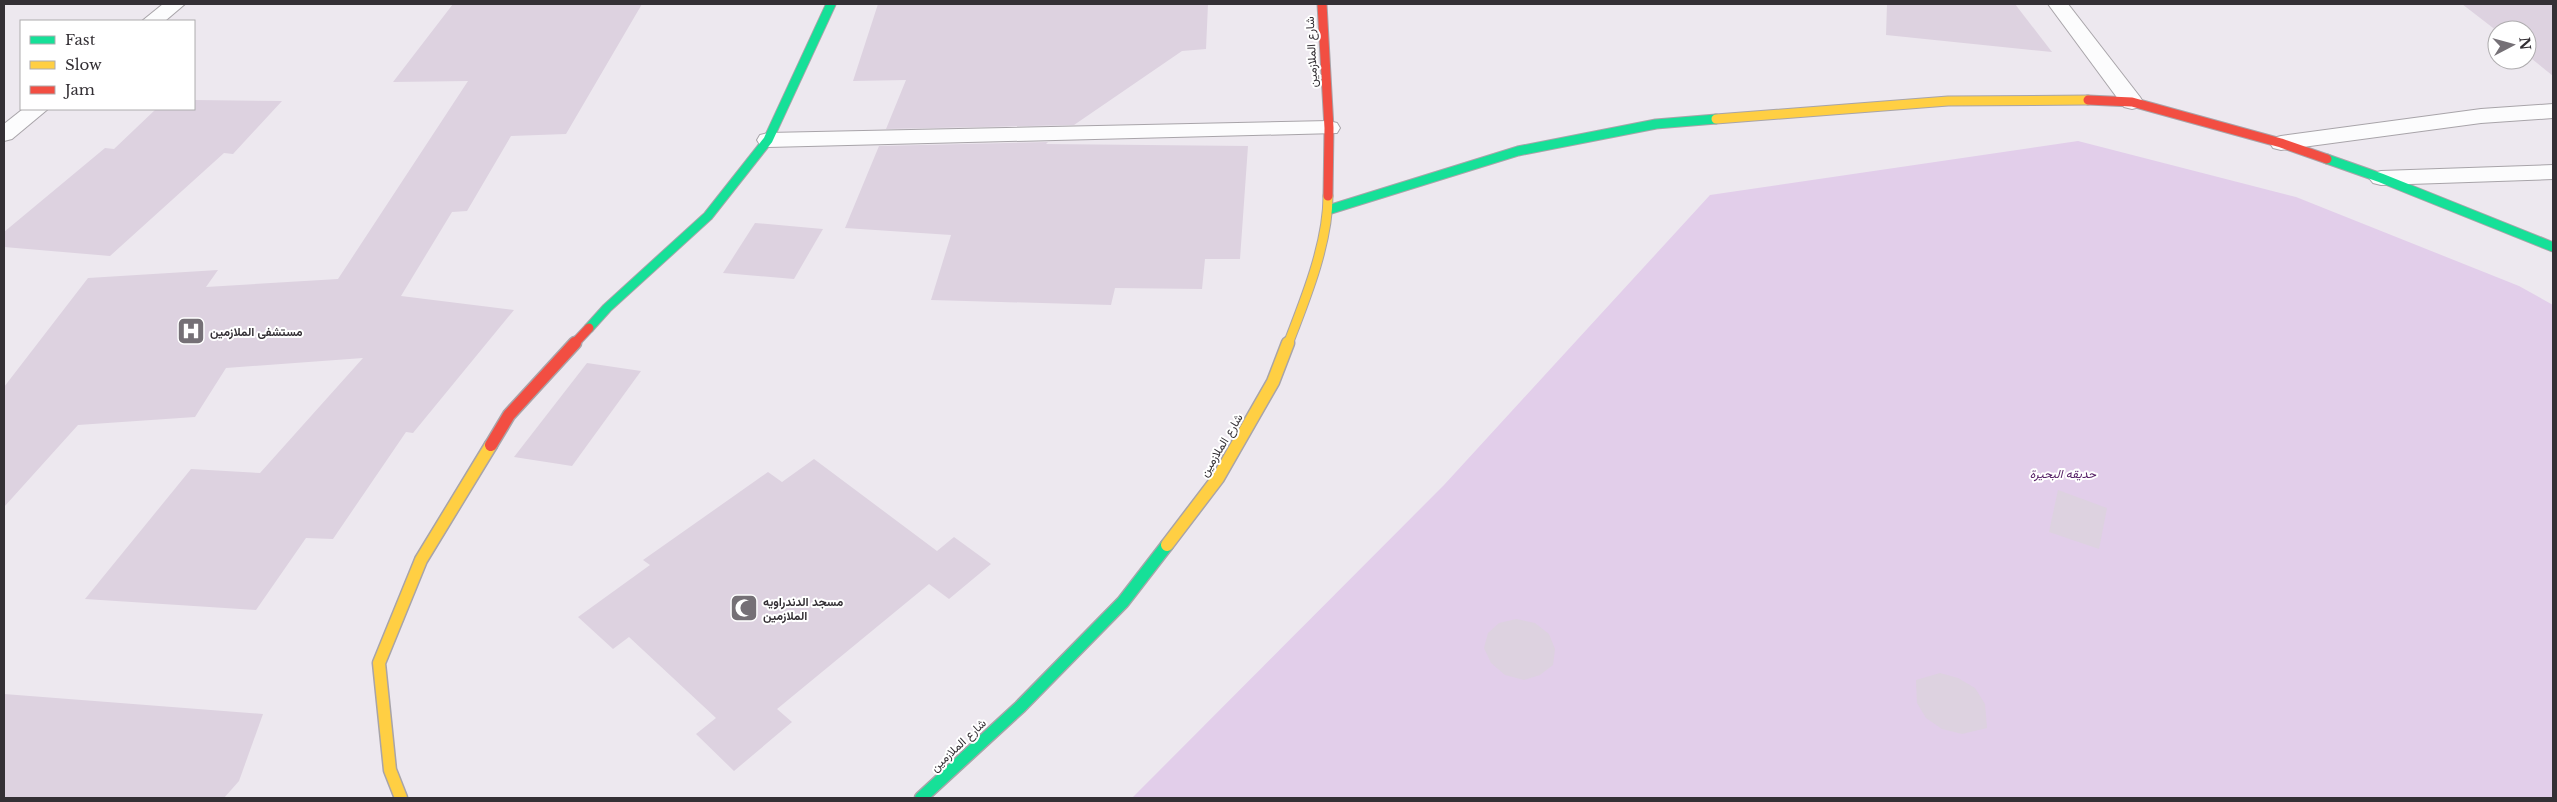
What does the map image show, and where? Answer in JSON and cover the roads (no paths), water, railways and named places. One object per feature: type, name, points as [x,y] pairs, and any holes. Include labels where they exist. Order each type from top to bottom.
[{"type":"street","points":[[153,20],[175,4]]},
{"type":"street","points":[[401,798],[390,770],[379,663],[421,560],[510,415],[607,308],[708,216],[768,140],[831,4]]},
{"type":"street","name":"شارع الملازمين","points":[[921,798],[1020,707],[1123,602],[1218,478],[1273,382],[1310,288],[1328,210],[1329,128],[1322,4]]},
{"type":"street","points":[[2058,4],[2132,102]]},
{"type":"street","points":[[1328,210],[1518,151],[1656,124],[1905,103],[2027,97],[2132,102],[2281,143],[2381,178],[2553,247]]},
{"type":"street","points":[[4,134],[36,110]]},
{"type":"street","points":[[2281,143],[2481,116],[2553,111]]},
{"type":"street","points":[[768,140],[1329,128]]},
{"type":"street","points":[[2381,178],[2553,172]]},
{"type":"place","name":"مستشفى الملازمين","points":[[191,331]]},
{"type":"place","name":"مسجد الدندراويه الملازمين","points":[[744,608]]},
{"type":"park label","name":"حديقه البحيرة","points":[[2063,473]]}]
